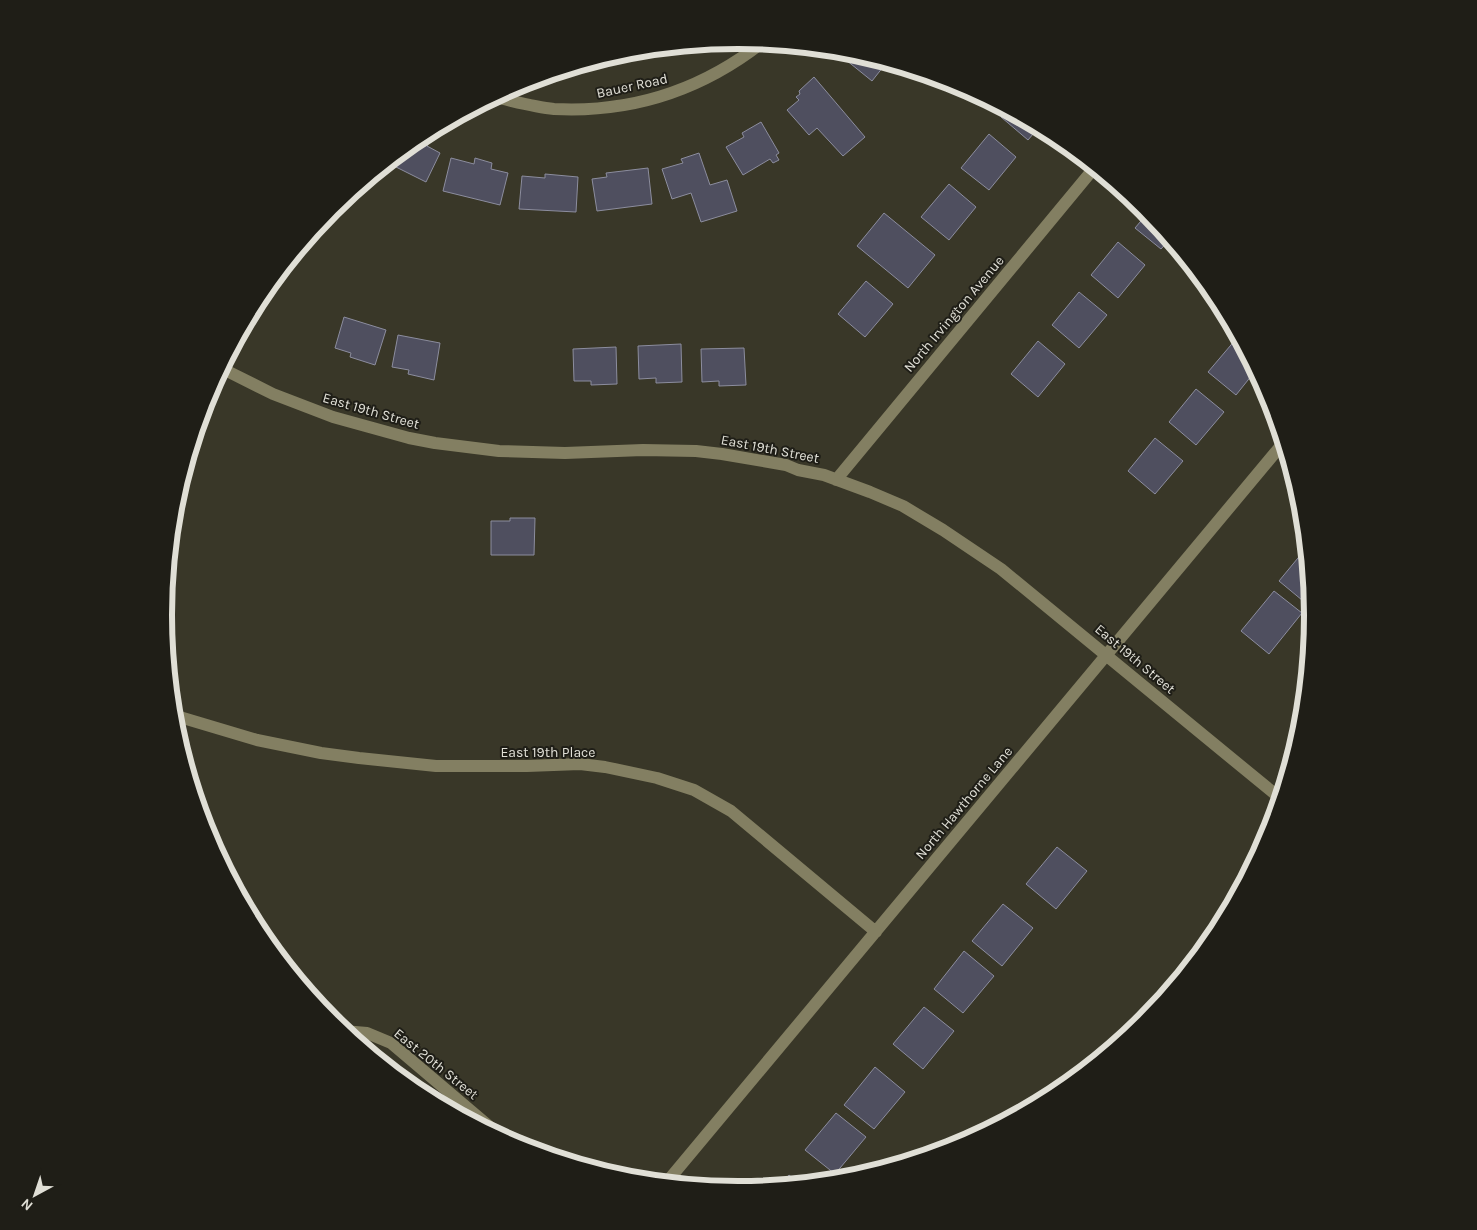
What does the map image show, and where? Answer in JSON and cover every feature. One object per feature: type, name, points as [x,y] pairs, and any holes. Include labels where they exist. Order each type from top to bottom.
[{"type":"street","name":"Bauer Road","points":[[505,99],[560,109],[591,109],[643,101],[679,91],[703,81],[753,49]]},
{"type":"street","name":"North Irvington Avenue","points":[[836,480],[1091,173]]},
{"type":"street","name":"East 19th Street","points":[[228,371],[273,394],[334,417],[409,438],[499,452],[696,451],[786,465],[836,480],[903,506],[951,535],[1001,569],[1275,795]]},
{"type":"street","name":"North Hawthorne Lane","points":[[671,1177],[1279,448]]},
{"type":"street","name":"East 19th Place","points":[[182,718],[257,740],[320,753],[359,758],[454,766],[580,764],[605,767],[657,778],[694,790],[731,811],[876,932]]},
{"type":"street","name":"East 20th Street","points":[[356,1032],[367,1033],[391,1043],[480,1119]]},
{"type":"building","points":[[846,60],[849,60],[883,67],[872,81]]},
{"type":"building","points":[[814,77],[865,137],[843,156],[817,128],[809,135],[787,110],[799,100],[796,97],[800,94],[799,91]]},
{"type":"building","points":[[1003,115],[1034,133],[1028,140],[1001,117]]},
{"type":"building","points":[[761,122],[779,153],[776,155],[779,160],[773,163],[770,159],[743,175],[726,147],[744,137],[742,133]]},
{"type":"building","points":[[989,134],[1016,157],[989,190],[961,168]]},
{"type":"building","points":[[426,143],[428,144],[427,146],[440,153],[426,182],[394,166]]},
{"type":"building","points":[[699,153],[710,185],[727,180],[737,211],[701,222],[691,193],[672,199],[662,169],[683,163],[681,159]]},
{"type":"building","points":[[451,158],[474,164],[475,158],[492,163],[491,169],[508,173],[500,205],[443,191]]},
{"type":"building","points":[[648,168],[652,204],[597,211],[592,179],[607,177],[606,173]]},
{"type":"building","points":[[545,174],[578,177],[576,212],[519,209],[522,176],[545,178]]},
{"type":"building","points":[[949,184],[976,207],[949,240],[921,217]]},
{"type":"building","points":[[884,213],[935,255],[908,288],[857,246]]},
{"type":"building","points":[[1143,219],[1166,244],[1161,249],[1135,228]]},
{"type":"building","points":[[1118,242],[1145,265],[1118,298],[1091,275]]},
{"type":"building","points":[[866,281],[893,304],[865,337],[838,314]]},
{"type":"building","points":[[1079,292],[1107,315],[1079,348],[1052,325]]},
{"type":"building","points":[[344,317],[386,330],[375,365],[350,357],[351,353],[335,348]]},
{"type":"building","points":[[398,335],[440,343],[434,380],[408,374],[409,370],[392,367]]},
{"type":"building","points":[[1038,341],[1065,364],[1038,397],[1011,374]]},
{"type":"building","points":[[1234,341],[1251,376],[1236,395],[1208,372]]},
{"type":"building","points":[[681,344],[682,382],[656,383],[656,378],[639,379],[638,346]]},
{"type":"building","points":[[616,347],[617,384],[591,385],[591,381],[574,381],[573,349]]},
{"type":"building","points":[[744,348],[746,385],[719,386],[719,381],[702,382],[701,349]]},
{"type":"building","points":[[1196,389],[1224,412],[1196,445],[1169,422]]},
{"type":"building","points":[[1155,438],[1183,461],[1155,494],[1128,471]]},
{"type":"building","points":[[510,518],[535,518],[534,555],[491,555],[491,521],[510,521]]},
{"type":"building","points":[[1301,554],[1305,602],[1279,581]]},
{"type":"building","points":[[1274,591],[1302,613],[1269,654],[1241,631]]},
{"type":"building","points":[[1057,847],[1087,871],[1056,909],[1026,884]]},
{"type":"building","points":[[1003,904],[1033,928],[1002,966],[972,941]]},
{"type":"building","points":[[964,951],[994,976],[963,1013],[934,989]]},
{"type":"building","points":[[924,1007],[954,1031],[923,1069],[893,1044]]},
{"type":"building","points":[[875,1067],[905,1092],[874,1129],[844,1105]]},
{"type":"building","points":[[836,1113],[866,1137],[837,1172],[833,1173],[805,1150]]}]
